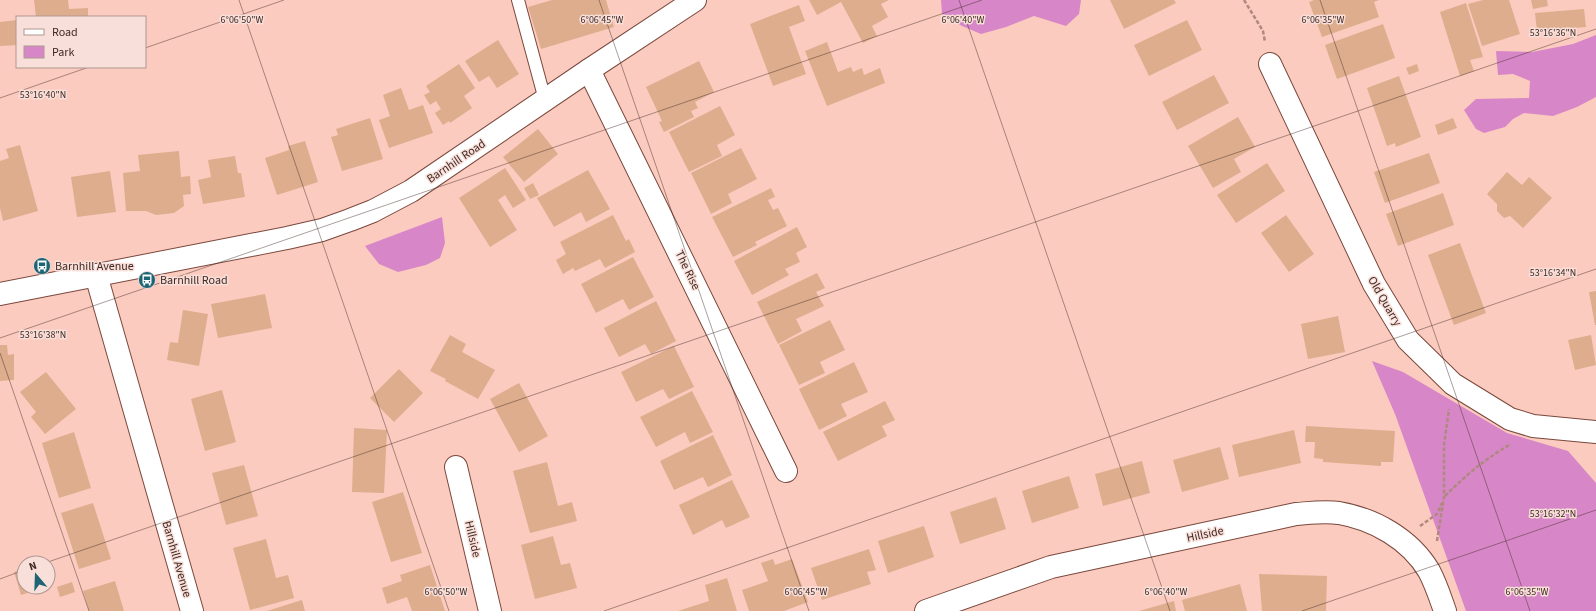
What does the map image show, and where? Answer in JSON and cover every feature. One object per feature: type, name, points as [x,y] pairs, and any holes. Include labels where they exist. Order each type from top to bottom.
[{"type":"street","name":"Barnhill Road","points":[[0,294],[287,238],[322,230],[372,211],[411,191],[695,0]]},
{"type":"street","name":"Old Quarry","points":[[1270,64],[1374,284],[1408,340],[1453,384],[1510,419],[1533,426],[1596,432]]},
{"type":"street","name":"The Rise","points":[[589,70],[786,471]]},
{"type":"street","name":"Barnhill Avenue","points":[[96,275],[192,611]]},
{"type":"street","name":"Hillside","points":[[456,467],[490,611]]},
{"type":"street","name":"Hillside","points":[[926,611],[1051,567],[1296,514],[1320,512],[1338,513],[1357,517],[1377,525],[1400,539],[1428,570],[1445,611]]},
{"type":"lane","points":[[518,0],[545,100]]},
{"type":"path","points":[[1244,0],[1263,31],[1270,64]]},
{"type":"path","points":[[1428,570],[1437,540],[1444,497],[1444,446],[1453,384]]},
{"type":"path","points":[[1400,539],[1437,514],[1444,497],[1472,470],[1495,453],[1517,441],[1533,426]]},
{"type":"green space","points":[[941,0],[1081,0],[1079,14],[1066,26],[1034,16],[1006,27],[981,34],[962,26],[942,14]]},
{"type":"green space","points":[[1596,35],[1596,97],[1577,107],[1553,116],[1524,113],[1513,119],[1505,127],[1484,133],[1476,129],[1464,110],[1476,99],[1529,98],[1530,81],[1513,74],[1498,75],[1496,51],[1532,52],[1573,44]]},
{"type":"green space","points":[[442,217],[445,243],[440,258],[426,265],[398,272],[379,264],[365,246]]},
{"type":"green space","points":[[1372,361],[1403,372],[1507,433],[1568,451],[1596,483],[1596,611],[1466,611],[1395,414]]},
{"type":"building","points":[[34,0],[68,0],[69,9],[88,8],[88,16],[36,16]]},
{"type":"building","points":[[552,0],[606,0],[614,27],[541,49],[528,7]]},
{"type":"building","points":[[809,0],[889,0],[881,4],[888,17],[872,26],[877,36],[863,43],[841,2],[817,15]]},
{"type":"building","points":[[1110,0],[1174,0],[1176,3],[1124,29]]},
{"type":"building","points":[[1314,0],[1379,0],[1374,2],[1379,17],[1322,37],[1309,2]]},
{"type":"building","points":[[1483,0],[1509,0],[1520,34],[1482,46],[1468,4]]},
{"type":"building","points":[[1531,0],[1547,0],[1548,6],[1533,9]]},
{"type":"building","points":[[1466,3],[1483,57],[1470,60],[1474,71],[1460,76],[1440,12]]},
{"type":"building","points":[[799,5],[805,21],[789,27],[806,74],[773,86],[750,24]]},
{"type":"building","points":[[1584,9],[1586,27],[1537,31],[1535,13]]},
{"type":"building","points":[[16,20],[16,45],[0,46],[0,22]]},
{"type":"building","points":[[1187,20],[1202,50],[1149,76],[1134,45]]},
{"type":"building","points":[[1383,24],[1395,58],[1337,79],[1325,45]]},
{"type":"building","points":[[498,40],[519,74],[497,88],[489,76],[479,82],[465,61]]},
{"type":"building","points":[[827,42],[838,72],[851,67],[853,72],[862,68],[864,75],[880,68],[885,83],[827,106],[805,51]]},
{"type":"building","points":[[699,61],[714,92],[695,102],[698,108],[691,111],[694,117],[664,132],[659,122],[662,121],[646,87]]},
{"type":"building","points":[[459,64],[475,88],[464,96],[472,108],[450,123],[449,121],[443,125],[435,113],[441,109],[436,101],[430,105],[424,95],[430,92],[426,86]]},
{"type":"building","points":[[1417,64],[1419,71],[1409,75],[1406,68]]},
{"type":"building","points":[[1214,75],[1229,103],[1177,130],[1162,102]]},
{"type":"building","points":[[1399,76],[1421,137],[1396,147],[1395,143],[1387,146],[1367,88]]},
{"type":"building","points":[[401,88],[409,110],[423,105],[433,133],[389,148],[379,120],[390,116],[383,95]]},
{"type":"building","points":[[720,106],[735,135],[717,145],[722,156],[689,172],[669,132]]},
{"type":"building","points":[[1238,117],[1255,147],[1234,159],[1241,172],[1213,188],[1188,146]]},
{"type":"building","points":[[370,118],[383,159],[342,171],[331,137],[338,135],[336,129]]},
{"type":"building","points":[[1453,118],[1457,128],[1438,135],[1435,125]]},
{"type":"building","points":[[538,129],[558,154],[524,182],[503,157]]},
{"type":"building","points":[[305,141],[318,182],[277,195],[265,158],[289,150],[288,146]]},
{"type":"building","points":[[20,145],[38,211],[3,221],[0,208],[0,161],[9,158],[6,149]]},
{"type":"building","points":[[741,148],[757,179],[728,194],[732,203],[711,214],[691,173]]},
{"type":"building","points":[[179,151],[181,177],[190,176],[191,194],[183,195],[184,206],[174,213],[156,215],[146,211],[126,211],[123,173],[140,171],[138,155]]},
{"type":"building","points":[[1429,153],[1440,183],[1385,203],[1374,172]]},
{"type":"building","points":[[235,156],[238,173],[241,173],[245,197],[203,204],[198,180],[211,177],[208,160]]},
{"type":"building","points":[[1267,163],[1285,191],[1236,223],[1217,195]]},
{"type":"building","points":[[505,168],[526,200],[513,208],[505,195],[498,200],[517,230],[490,247],[459,198]]},
{"type":"building","points":[[588,170],[610,209],[586,222],[581,212],[554,227],[537,198]]},
{"type":"building","points":[[110,171],[116,212],[77,217],[71,177]]},
{"type":"building","points":[[1507,172],[1522,185],[1529,177],[1552,198],[1523,228],[1510,216],[1504,218],[1497,211],[1497,204],[1487,194]]},
{"type":"building","points":[[533,183],[539,195],[530,199],[524,188]]},
{"type":"building","points":[[771,188],[775,197],[768,200],[773,210],[778,208],[787,226],[755,242],[757,245],[733,257],[712,217]]},
{"type":"building","points":[[1443,193],[1454,225],[1398,246],[1386,214]]},
{"type":"building","points":[[613,215],[626,241],[629,239],[635,252],[605,268],[600,259],[575,271],[573,268],[563,274],[556,260],[566,254],[560,242]]},
{"type":"building","points":[[1286,215],[1314,254],[1289,272],[1261,233]]},
{"type":"building","points":[[797,227],[807,247],[796,253],[800,262],[785,269],[789,275],[752,295],[734,261]]},
{"type":"building","points":[[1460,243],[1486,313],[1454,325],[1428,255]]},
{"type":"building","points":[[633,257],[654,297],[629,310],[623,299],[596,313],[581,284]]},
{"type":"building","points":[[817,273],[825,288],[816,292],[824,306],[796,319],[802,331],[778,344],[757,302]]},
{"type":"building","points":[[1596,291],[1596,325],[1595,325],[1589,292]]},
{"type":"building","points":[[265,294],[272,328],[218,338],[211,304]]},
{"type":"building","points":[[656,301],[676,341],[651,354],[645,344],[619,357],[604,328]]},
{"type":"building","points":[[183,310],[208,314],[199,366],[167,360],[170,342],[178,343]]},
{"type":"building","points":[[1338,316],[1345,352],[1308,359],[1301,324]]},
{"type":"building","points":[[830,320],[845,350],[820,362],[825,373],[799,385],[779,345]]},
{"type":"building","points":[[450,335],[466,344],[462,352],[495,370],[478,399],[430,371]]},
{"type":"building","points":[[1591,335],[1596,365],[1575,370],[1568,340]]},
{"type":"building","points":[[0,345],[7,345],[8,355],[14,354],[14,380],[0,381]]},
{"type":"building","points":[[674,346],[694,387],[669,399],[663,389],[636,402],[621,372]]},
{"type":"building","points":[[854,362],[868,392],[841,404],[847,416],[819,430],[799,389]]},
{"type":"building","points":[[399,369],[423,393],[394,422],[370,398]]},
{"type":"building","points":[[46,372],[76,409],[45,434],[31,417],[36,412],[20,392]]},
{"type":"building","points":[[519,383],[548,436],[519,452],[490,399]]},
{"type":"building","points":[[222,390],[236,442],[205,451],[191,399]]},
{"type":"building","points":[[692,391],[713,432],[690,443],[685,432],[656,447],[640,417]]},
{"type":"building","points":[[885,401],[895,420],[882,426],[887,436],[838,461],[823,432]]},
{"type":"building","points":[[1306,426],[1395,431],[1393,462],[1381,462],[1381,466],[1323,462],[1323,459],[1314,458],[1315,442],[1305,442]]},
{"type":"building","points":[[354,428],[387,430],[384,493],[352,492]]},
{"type":"building","points":[[1294,430],[1301,463],[1239,477],[1232,445]]},
{"type":"building","points":[[74,432],[91,488],[59,498],[42,443]]},
{"type":"building","points":[[713,435],[732,475],[708,487],[703,477],[674,490],[660,461]]},
{"type":"building","points":[[1220,447],[1229,479],[1182,492],[1173,460]]},
{"type":"building","points":[[1142,461],[1150,493],[1103,506],[1095,474]]},
{"type":"building","points":[[547,462],[558,506],[572,502],[577,521],[530,533],[513,471]]},
{"type":"building","points":[[244,465],[258,516],[226,525],[212,473]]},
{"type":"building","points":[[1069,476],[1079,508],[1032,523],[1022,491]]},
{"type":"building","points":[[732,480],[750,517],[726,528],[722,520],[693,535],[679,505]]},
{"type":"building","points":[[403,492],[422,553],[391,562],[372,502]]},
{"type":"building","points":[[996,497],[1006,529],[960,544],[950,512]]},
{"type":"building","points":[[93,503],[111,559],[79,569],[61,513]]},
{"type":"building","points":[[924,526],[934,557],[888,573],[878,541]]},
{"type":"building","points":[[553,536],[561,565],[570,563],[577,588],[535,599],[521,545]]},
{"type":"building","points":[[266,539],[276,578],[288,575],[294,598],[250,610],[233,548]]},
{"type":"building","points":[[869,549],[876,570],[867,572],[871,584],[822,600],[811,568]]},
{"type":"building","points":[[773,559],[775,565],[792,559],[808,602],[784,611],[749,611],[742,590],[768,581],[761,563]]},
{"type":"building","points":[[430,565],[445,611],[412,611],[407,597],[387,604],[382,588],[402,581],[400,575]]},
{"type":"building","points":[[1259,574],[1327,576],[1326,611],[1262,611]]},
{"type":"building","points":[[727,578],[737,611],[678,611],[709,601],[705,585]]},
{"type":"building","points":[[115,581],[124,611],[89,611],[83,591]]},
{"type":"building","points":[[72,582],[75,592],[60,597],[57,587]]},
{"type":"building","points":[[1240,584],[1247,611],[1185,611],[1182,600]]},
{"type":"building","points":[[302,600],[305,611],[267,611]]},
{"type":"building","points":[[1174,601],[1176,611],[1139,611]]},
{"type":"place","name":"Barnhill Avenue","points":[[42,266]]},
{"type":"place","name":"Barnhill Road","points":[[147,280]]}]
